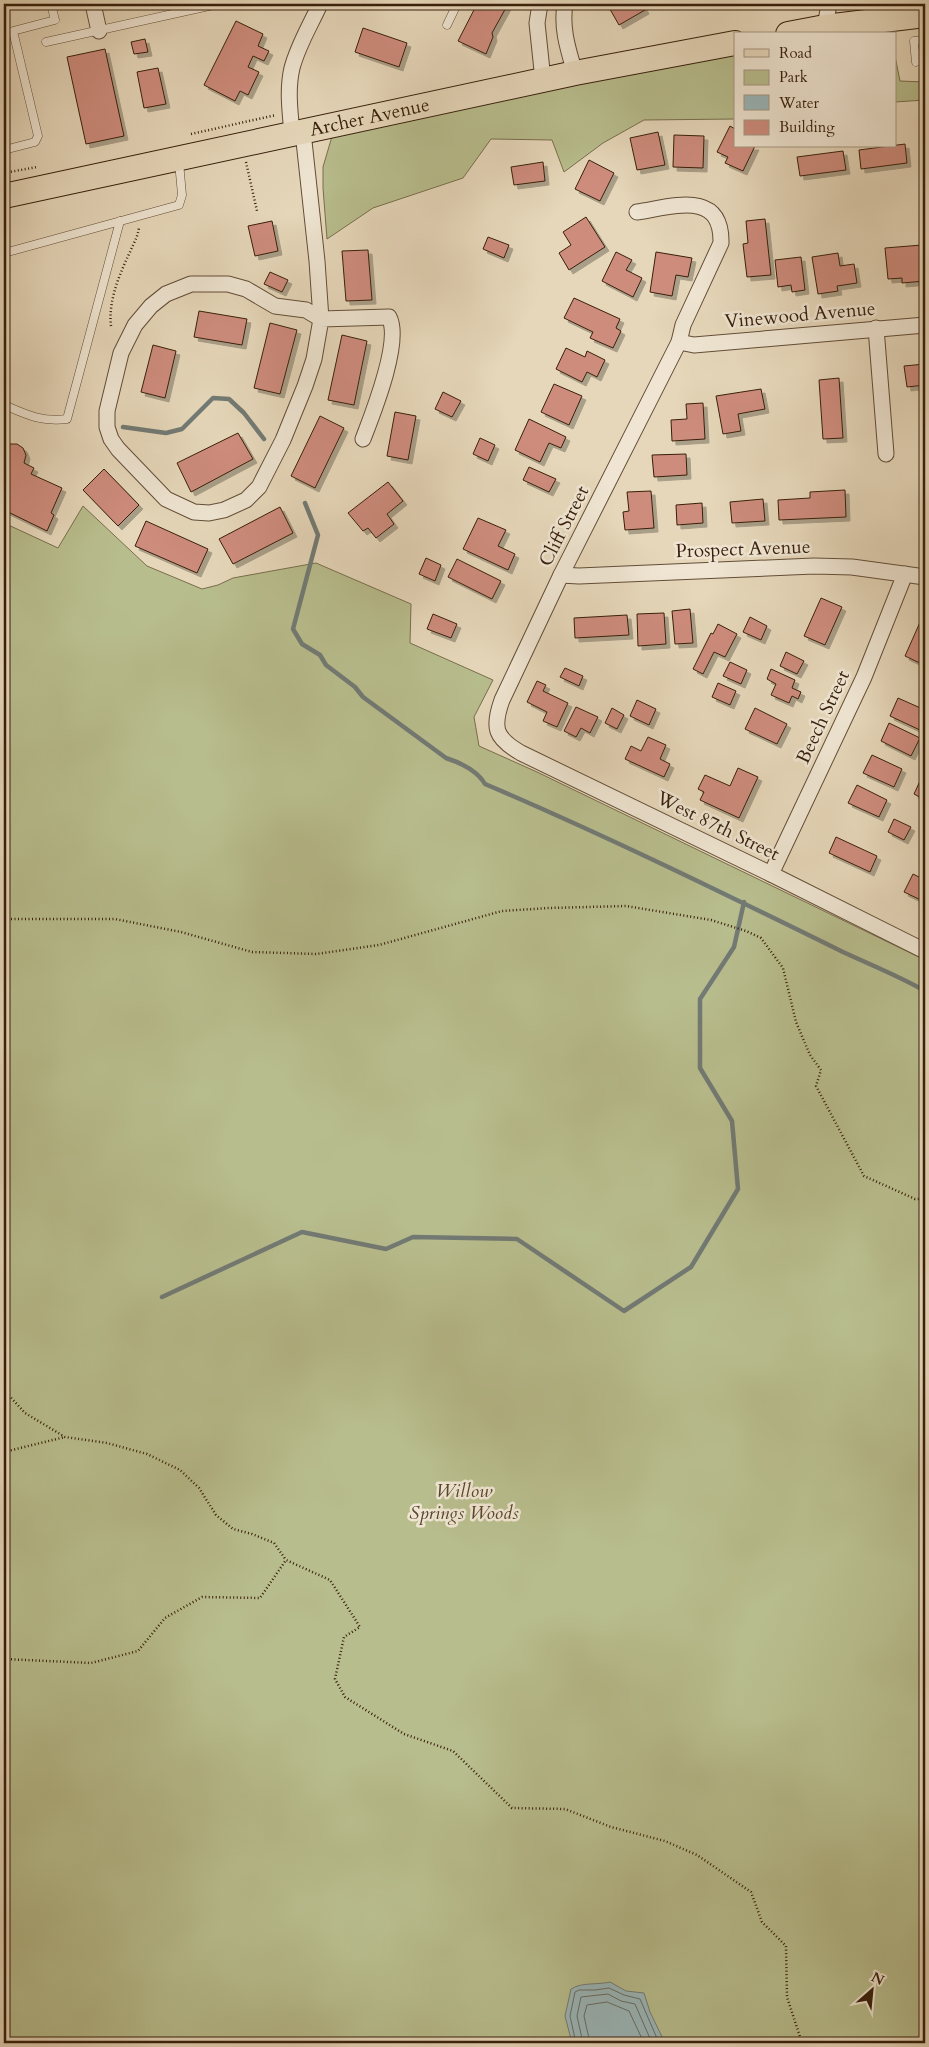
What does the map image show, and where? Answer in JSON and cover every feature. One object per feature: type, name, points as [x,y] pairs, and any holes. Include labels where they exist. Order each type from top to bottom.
[{"type":"main road","points":[[799,32],[925,15]]},
{"type":"main road","name":"Archer Avenue","points":[[4,196],[181,147],[298,132],[575,73],[734,44]]},
{"type":"street","points":[[93,4],[99,31]]},
{"type":"street","points":[[540,4],[537,24],[543,80]]},
{"type":"street","points":[[565,4],[563,20],[565,36],[575,73]]},
{"type":"street","points":[[825,27],[830,4]]},
{"type":"street","points":[[317,7],[296,54],[292,68],[290,98],[298,132],[318,261],[321,318],[314,359],[283,440],[259,487],[246,500],[224,510],[208,513],[194,512],[166,499],[118,449],[111,439],[107,427],[107,411],[121,353],[135,325],[151,306],[166,294],[191,284],[228,284],[246,289],[275,306],[306,310],[321,318],[389,317],[392,324],[388,365],[363,439]]},
{"type":"street","name":"Cliff Street","points":[[497,731],[498,714],[502,700],[561,574],[679,342],[683,325],[721,243],[722,228],[716,216],[706,208],[691,204],[637,212]]},
{"type":"street","name":"Vinewood Avenue","points":[[679,342],[694,345],[925,325]]},
{"type":"street","points":[[876,328],[886,454]]},
{"type":"street","name":"Prospect Avenue","points":[[561,574],[579,576],[814,566],[852,567],[925,577]]},
{"type":"street","name":"Beech Street","points":[[771,874],[864,677],[905,574]]},
{"type":"street","name":"West 87th Street","points":[[497,731],[501,738],[521,753],[925,951]]},
{"type":"lane","points":[[4,150],[35,142],[38,136],[13,32],[55,20],[51,4]]},
{"type":"lane","points":[[46,42],[218,4]]},
{"type":"lane","points":[[446,26],[457,4]]},
{"type":"lane","points":[[916,62],[914,41],[925,40]]},
{"type":"lane","points":[[4,253],[178,205],[182,196],[181,147]]},
{"type":"lane","points":[[4,406],[28,416],[50,421],[67,420],[120,221]]},
{"type":"path","points":[[181,147],[278,115]]},
{"type":"path","points":[[245,156],[257,211]]},
{"type":"path","points":[[4,173],[44,166]]},
{"type":"path","points":[[111,326],[109,313],[112,306],[114,289],[130,250],[138,236],[140,215]]},
{"type":"path","points":[[4,919],[115,919],[182,932],[252,952],[316,954],[379,945],[502,911],[626,906],[711,920],[746,931],[761,938],[783,968],[796,1022],[810,1055],[821,1070],[816,1086],[864,1176],[915,1199],[925,1199]]},
{"type":"path","points":[[4,1390],[25,1413],[65,1436],[107,1443],[147,1454],[180,1470],[199,1488],[216,1515],[233,1529],[274,1543],[286,1560],[330,1580],[360,1627],[344,1637],[335,1679],[345,1697],[404,1734],[452,1751],[512,1808],[565,1809],[611,1827],[665,1841],[697,1855],[751,1892],[762,1922],[786,1946],[787,1997],[802,2043]]},
{"type":"path","points":[[4,1452],[65,1436]]},
{"type":"path","points":[[4,1659],[91,1663],[138,1651],[165,1618],[202,1596],[260,1598],[286,1560]]},
{"type":"green space","points":[[734,53],[734,119],[644,120],[603,143],[564,172],[552,140],[491,139],[463,178],[373,208],[327,239],[323,167],[333,133]]},
{"type":"green space","points":[[896,61],[900,81],[925,82],[925,100],[896,102]]},
{"type":"green space","name":"Willow Springs Woods","points":[[83,506],[147,566],[202,589],[218,585],[233,578],[316,563],[411,604],[410,643],[493,680],[474,717],[479,746],[537,772],[925,960],[925,2043],[4,2043],[4,523],[58,548]]},
{"type":"water","points":[[610,1982],[626,1991],[644,1993],[650,2012],[665,2043],[572,2043],[565,2016],[571,1989],[585,1984]]},
{"type":"building","points":[[477,4],[508,4],[492,33],[493,37],[486,54],[458,41]]},
{"type":"building","points":[[607,4],[642,4],[645,10],[619,25]]},
{"type":"building","points":[[236,21],[263,34],[258,46],[269,51],[264,61],[253,56],[248,67],[259,72],[248,95],[240,91],[235,101],[204,85]]},
{"type":"building","points":[[363,28],[407,43],[399,67],[355,52]]},
{"type":"building","points":[[145,39],[148,52],[134,54],[131,42]]},
{"type":"building","points":[[105,49],[124,136],[86,144],[67,57]]},
{"type":"building","points":[[158,68],[166,104],[144,108],[137,72]]},
{"type":"building","points":[[730,126],[734,128],[734,148],[754,148],[743,171],[725,163],[728,157],[717,152]]},
{"type":"building","points":[[658,132],[665,165],[637,170],[630,138]]},
{"type":"building","points":[[674,135],[704,136],[703,168],[673,167]]},
{"type":"building","points":[[905,144],[907,163],[861,169],[859,150],[896,148],[896,145]]},
{"type":"building","points":[[843,151],[846,170],[800,176],[797,157]]},
{"type":"building","points":[[589,160],[614,173],[600,201],[575,189]]},
{"type":"building","points":[[543,162],[545,181],[514,185],[511,167]]},
{"type":"building","points":[[586,217],[605,247],[569,270],[559,253],[571,245],[563,232]]},
{"type":"building","points":[[765,219],[771,275],[747,277],[743,244],[748,243],[746,221]]},
{"type":"building","points":[[272,221],[278,251],[255,256],[248,226]]},
{"type":"building","points":[[488,237],[509,245],[504,258],[483,249]]},
{"type":"building","points":[[922,245],[925,281],[902,283],[902,278],[888,279],[885,248]]},
{"type":"building","points":[[368,250],[372,300],[346,301],[342,251]]},
{"type":"building","points":[[616,252],[632,260],[626,270],[642,278],[633,297],[602,281]]},
{"type":"building","points":[[656,252],[692,258],[688,277],[676,275],[672,296],[650,292]]},
{"type":"building","points":[[838,253],[840,266],[854,264],[857,283],[837,286],[838,291],[818,294],[812,257]]},
{"type":"building","points":[[801,257],[805,290],[792,292],[791,285],[778,287],[775,260]]},
{"type":"building","points":[[270,272],[288,280],[282,292],[264,284]]},
{"type":"building","points":[[574,298],[620,319],[616,328],[621,331],[613,348],[590,338],[593,332],[564,318]]},
{"type":"building","points":[[199,311],[247,319],[242,345],[194,337]]},
{"type":"building","points":[[270,323],[297,330],[280,394],[254,388]]},
{"type":"building","points":[[342,335],[367,341],[354,405],[328,400]]},
{"type":"building","points":[[153,345],[176,351],[165,398],[141,392]]},
{"type":"building","points":[[566,348],[585,357],[587,351],[605,360],[597,377],[587,372],[582,382],[556,369]]},
{"type":"building","points":[[925,364],[925,385],[907,387],[904,366]]},
{"type":"building","points":[[839,378],[843,438],[823,439],[819,380]]},
{"type":"building","points":[[554,384],[582,396],[569,425],[541,412]]},
{"type":"building","points":[[761,389],[765,409],[738,414],[741,431],[723,434],[716,396]]},
{"type":"building","points":[[443,392],[461,401],[452,417],[435,409]]},
{"type":"building","points":[[703,403],[705,439],[672,441],[671,420],[687,419],[686,404]]},
{"type":"building","points":[[395,412],[416,416],[408,460],[387,456]]},
{"type":"building","points":[[320,416],[344,428],[315,488],[291,476]]},
{"type":"building","points":[[529,419],[566,437],[561,448],[549,443],[540,462],[515,450]]},
{"type":"building","points":[[238,433],[253,459],[191,492],[177,463]]},
{"type":"building","points":[[480,438],[495,445],[488,461],[473,454]]},
{"type":"building","points":[[9,444],[17,444],[23,448],[26,455],[24,463],[34,468],[31,474],[62,488],[51,513],[54,515],[47,531],[4,510],[4,449]]},
{"type":"building","points":[[686,454],[687,475],[654,477],[652,455]]},
{"type":"building","points":[[529,467],[556,479],[549,492],[523,480]]},
{"type":"building","points":[[104,469],[139,505],[118,526],[83,490]]},
{"type":"building","points":[[388,482],[403,501],[387,514],[394,524],[376,538],[368,528],[363,531],[348,513]]},
{"type":"building","points":[[845,490],[846,517],[779,520],[778,500],[810,498],[810,492]]},
{"type":"building","points":[[651,491],[654,528],[625,530],[623,512],[629,511],[627,492]]},
{"type":"building","points":[[763,499],[765,521],[732,523],[730,502]]},
{"type":"building","points":[[702,503],[703,523],[677,525],[676,505]]},
{"type":"building","points":[[280,507],[293,533],[233,564],[219,539]]},
{"type":"building","points":[[478,518],[506,530],[498,546],[515,554],[508,570],[463,549]]},
{"type":"building","points":[[146,521],[208,549],[197,573],[135,546]]},
{"type":"building","points":[[426,558],[441,565],[435,581],[419,574]]},
{"type":"building","points":[[457,559],[501,581],[492,599],[448,577]]},
{"type":"building","points":[[821,598],[842,607],[825,645],[804,636]]},
{"type":"building","points":[[690,609],[693,643],[675,644],[672,611]]},
{"type":"building","points":[[925,611],[925,662],[924,665],[905,656]]},
{"type":"building","points":[[664,613],[666,644],[638,646],[637,614]]},
{"type":"building","points":[[433,614],[457,624],[451,638],[427,629]]},
{"type":"building","points":[[627,615],[629,635],[575,638],[574,618]]},
{"type":"building","points":[[750,617],[767,626],[761,640],[743,632]]},
{"type":"building","points":[[718,624],[737,634],[725,657],[714,652],[703,674],[693,669],[711,633],[713,634]]},
{"type":"building","points":[[786,652],[804,661],[797,674],[780,666]]},
{"type":"building","points":[[730,662],[747,670],[741,684],[723,676]]},
{"type":"building","points":[[565,668],[583,676],[579,686],[560,677]]},
{"type":"building","points":[[771,669],[795,680],[792,688],[801,692],[798,699],[792,696],[789,703],[771,695],[776,684],[767,679]]},
{"type":"building","points":[[537,681],[546,685],[543,691],[568,703],[557,727],[543,721],[547,712],[527,702]]},
{"type":"building","points":[[718,683],[736,691],[730,705],[712,697]]},
{"type":"building","points":[[898,698],[925,710],[925,720],[920,730],[890,716]]},
{"type":"building","points":[[637,700],[656,709],[649,725],[630,716]]},
{"type":"building","points":[[576,707],[598,717],[590,733],[581,728],[576,737],[564,731]]},
{"type":"building","points":[[612,708],[624,715],[617,729],[605,723]]},
{"type":"building","points":[[755,708],[787,724],[777,744],[745,729]]},
{"type":"building","points":[[889,723],[920,738],[911,756],[881,741]]},
{"type":"building","points":[[648,737],[666,745],[660,759],[670,764],[664,777],[625,759],[631,746],[641,751]]},
{"type":"building","points":[[872,755],[902,769],[894,787],[863,773]]},
{"type":"building","points":[[738,768],[758,777],[739,818],[700,800],[704,792],[698,789],[705,775],[730,786]]},
{"type":"building","points":[[920,781],[925,783],[925,800],[914,794]]},
{"type":"building","points":[[857,785],[887,800],[879,817],[848,803]]},
{"type":"building","points":[[894,819],[911,827],[904,840],[888,832]]},
{"type":"building","points":[[836,837],[877,856],[870,872],[829,853]]},
{"type":"building","points":[[913,874],[925,880],[925,902],[904,892]]},
{"type":"waterway","points":[[123,427],[166,433],[182,429],[213,398],[229,399],[244,413],[264,439]]},
{"type":"waterway","points":[[305,503],[318,535],[293,629],[302,644],[320,655],[326,665],[355,687],[363,697],[446,758],[473,771],[485,784],[666,866],[925,991]]},
{"type":"waterway","points":[[162,1297],[302,1232],[386,1249],[413,1237],[517,1239],[624,1311],[691,1267],[738,1189],[732,1121],[700,1068],[700,999],[734,947],[744,902]]}]
